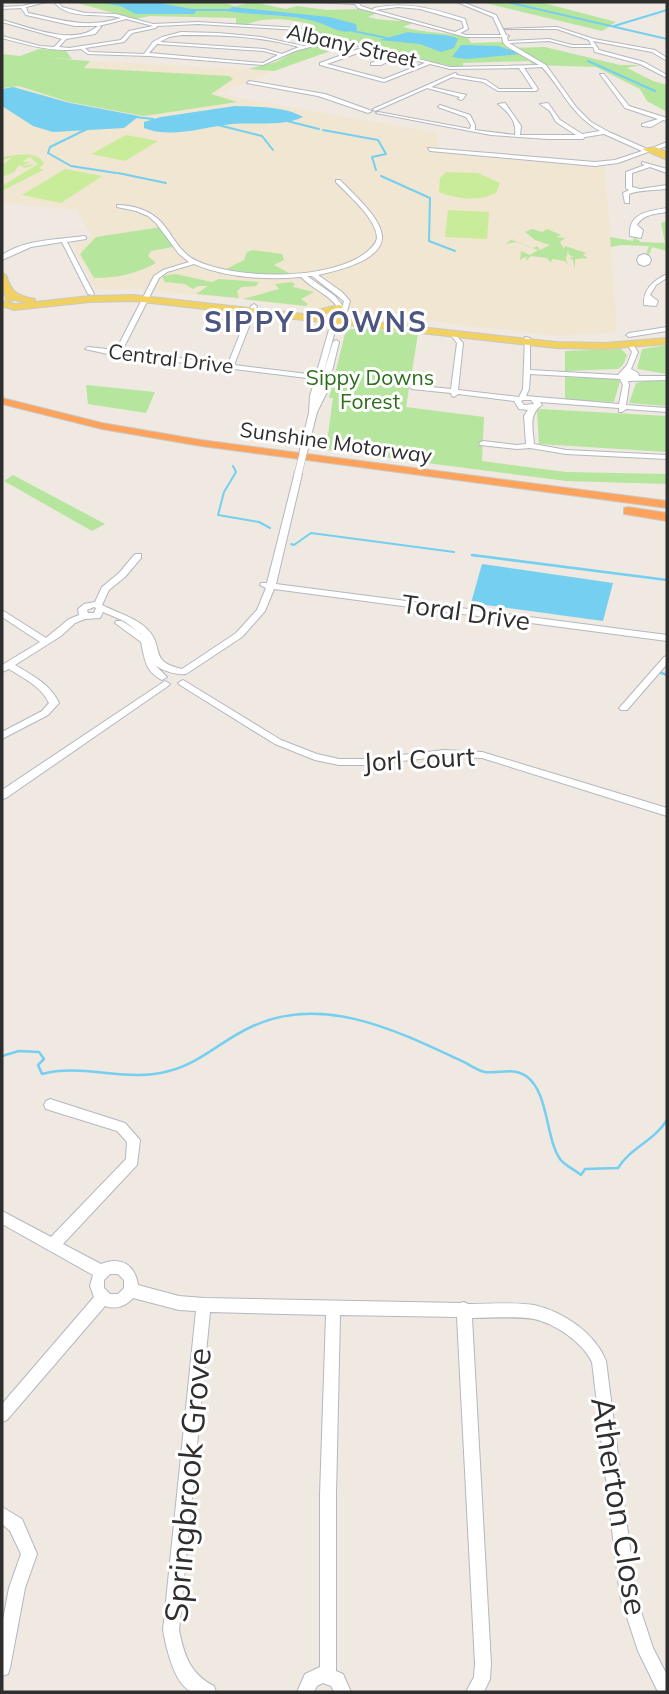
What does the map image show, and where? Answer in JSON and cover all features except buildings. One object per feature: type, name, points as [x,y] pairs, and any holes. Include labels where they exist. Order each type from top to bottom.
[{"type":"highway","name":"Sunshine Motorway","points":[[2,401],[102,426],[201,443],[667,504]]},
{"type":"highway","name":"Sunshine Motorway","points":[[2,412],[100,435],[192,452],[667,516]]},
{"type":"main road","points":[[651,150],[667,156]]},
{"type":"main road","points":[[2,275],[10,304],[4,306]]},
{"type":"main road","points":[[8,292],[20,300],[40,300]]},
{"type":"main road","points":[[4,306],[90,294],[309,312],[371,324],[527,340],[597,342],[667,339]]},
{"type":"main road","points":[[4,306],[147,297]]},
{"type":"main road","points":[[253,308],[321,318],[360,318],[576,346],[629,339],[667,339]]},
{"type":"street","points":[[2,8],[24,7],[44,2]]},
{"type":"street","name":"Albany Street","points":[[56,2],[61,8],[87,14],[110,15],[156,26],[198,23],[298,29],[429,63],[459,68],[544,66]]},
{"type":"street","points":[[255,2],[268,5],[279,2]]},
{"type":"street","points":[[315,2],[356,3],[468,36],[549,40],[580,47],[594,46]]},
{"type":"street","points":[[461,2],[498,14],[506,29],[506,38]]},
{"type":"street","points":[[461,2],[495,16],[509,47],[530,55],[544,66],[592,119],[621,136],[619,138]]},
{"type":"street","points":[[373,10],[389,6],[411,6],[439,12],[464,20],[466,29],[456,33]]},
{"type":"street","points":[[24,7],[26,14],[68,24],[99,27],[125,19]]},
{"type":"street","points":[[2,22],[65,38],[93,33],[99,27]]},
{"type":"street","points":[[2,37],[55,48],[122,41],[131,32],[156,26],[169,35]]},
{"type":"street","points":[[233,36],[241,26]]},
{"type":"street","points":[[506,29],[557,28],[593,40],[653,51],[666,59]]},
{"type":"street","points":[[147,55],[155,43],[169,35],[233,36],[287,41],[306,48]]},
{"type":"street","points":[[55,48],[65,38]]},
{"type":"street","points":[[82,47],[88,53],[263,65],[276,61],[282,55],[337,39]]},
{"type":"street","points":[[593,40],[591,41],[597,51],[642,63],[667,77]]},
{"type":"street","points":[[155,43],[264,50],[282,55]]},
{"type":"street","points":[[369,47],[322,64],[385,81],[429,63]]},
{"type":"street","points":[[385,60],[401,54]]},
{"type":"street","points":[[642,63],[666,59]]},
{"type":"street","points":[[452,76],[484,81],[498,90],[536,89],[521,67]]},
{"type":"street","points":[[373,112],[452,76],[459,68]]},
{"type":"street","points":[[556,69],[579,115],[607,133],[651,150]]},
{"type":"street","points":[[602,75],[625,106],[662,120]]},
{"type":"street","points":[[264,85],[332,98],[373,112],[472,131],[583,137],[607,133],[651,150]]},
{"type":"street","points":[[427,87],[463,97]]},
{"type":"street","points":[[509,110],[519,126],[517,135]]},
{"type":"street","points":[[550,110],[558,121],[583,137]]},
{"type":"street","points":[[456,111],[470,119],[472,131]]},
{"type":"street","points":[[612,163],[430,149],[590,164],[612,163],[667,144]]},
{"type":"street","points":[[629,158],[667,172]]},
{"type":"street","points":[[633,190],[629,188],[629,172],[648,166]]},
{"type":"street","points":[[119,206],[154,215],[180,252],[194,262],[214,270],[246,276],[313,273],[355,261],[373,250],[379,242],[377,224],[338,181]]},
{"type":"street","points":[[627,202],[626,193],[633,190],[667,187]]},
{"type":"street","points":[[633,225],[642,215],[667,210]]},
{"type":"street","points":[[2,260],[16,250],[84,238]]},
{"type":"street","points":[[64,241],[90,294]]},
{"type":"street","points":[[147,297],[159,275],[194,262]]},
{"type":"street","points":[[2,794],[164,681],[180,675],[239,635],[253,622],[267,600],[268,585],[344,296],[323,285],[313,273]]},
{"type":"street","points":[[302,274],[313,287],[336,299],[340,319]]},
{"type":"street","points":[[647,295],[661,277]]},
{"type":"street","name":"Central Drive","points":[[147,297],[118,352],[323,377]]},
{"type":"street","points":[[230,366],[253,308]]},
{"type":"street","points":[[622,408],[635,352],[629,339],[667,329]]},
{"type":"street","points":[[452,333],[460,343],[455,394]]},
{"type":"street","points":[[460,343],[470,335]]},
{"type":"street","points":[[520,402],[526,389],[527,340]]},
{"type":"street","points":[[526,372],[667,378]]},
{"type":"street","points":[[412,388],[520,402],[667,411]]},
{"type":"street","points":[[526,389],[535,403]]},
{"type":"street","points":[[520,402],[528,416],[530,446]]},
{"type":"street","points":[[528,416],[535,403]]},
{"type":"street","points":[[483,443],[530,446],[566,453],[667,457]]},
{"type":"street","points":[[2,736],[46,713],[54,703],[53,697],[46,691],[5,667],[99,609],[105,589],[122,575],[138,556]]},
{"type":"street","name":"Toral Drive","points":[[268,585],[667,638]]},
{"type":"street","points":[[99,609],[145,641],[151,667],[164,681],[176,686],[180,675]]},
{"type":"street","name":"Jorl Court","points":[[99,609],[136,625],[148,635],[153,645],[153,656],[159,664],[180,675],[278,743],[316,757],[339,762],[368,762],[444,752],[482,755],[667,811]]},
{"type":"street","points":[[2,613],[45,641]]},
{"type":"street","points":[[624,708],[667,659]]},
{"type":"street","points":[[50,1105],[121,1127],[134,1140],[132,1161],[52,1246]]},
{"type":"street","points":[[2,1217],[103,1273]]},
{"type":"street","points":[[117,1267],[127,1271],[132,1280],[130,1290],[117,1300],[103,1298],[97,1288],[103,1273],[117,1267]]},
{"type":"street","name":"Atherton Close","points":[[130,1290],[179,1303],[204,1305],[533,1312],[551,1317],[568,1329],[595,1350],[599,1361],[628,1596],[646,1651],[667,1692]]},
{"type":"street","points":[[2,1415],[103,1298]]},
{"type":"street","name":"Springbrook Grove","points":[[204,1305],[172,1630],[175,1652],[183,1672],[198,1688],[208,1692]]},
{"type":"street","points":[[328,1675],[328,1496],[333,1307]]},
{"type":"street","points":[[464,1309],[483,1664],[482,1679],[477,1691]]},
{"type":"street","points":[[2,1515],[16,1525],[29,1554],[14,1600],[2,1668]]},
{"type":"street","points":[[305,1692],[315,1677],[328,1675],[337,1680],[343,1692]]},
{"type":"shaded area","points":[[90,61],[274,71],[216,94],[438,133],[438,153],[605,166],[617,332],[557,336],[139,289],[95,290],[72,243],[87,241],[92,236],[77,210],[2,203],[2,86],[64,85]]},
{"type":"green space","points":[[74,2],[221,2],[235,6],[253,2],[286,9],[297,6],[327,10],[357,9],[377,13],[368,17],[413,23],[403,27],[460,36],[468,38],[471,43],[502,42],[509,48],[545,47],[620,65],[640,65],[627,68],[667,85],[667,112],[647,101],[640,89],[596,67],[533,65],[529,61],[463,63],[463,67],[450,66],[306,29],[314,25],[296,21],[269,19],[236,24],[236,18],[150,16],[135,19]]},
{"type":"green space","points":[[481,2],[540,2],[616,22],[602,31]]},
{"type":"green space","points":[[334,41],[350,44],[274,71],[248,69],[276,62],[298,50]]},
{"type":"green space","points":[[39,49],[66,51],[72,59],[48,58],[90,61],[84,68],[229,76],[233,79],[211,94],[237,102],[144,116],[69,102],[19,86],[2,88],[2,54],[20,56]]},
{"type":"green space","points":[[126,135],[158,141],[125,161],[91,154]]},
{"type":"green space","points":[[15,155],[38,157],[44,163],[40,168],[43,170],[2,191],[2,186],[38,164],[30,157],[22,162],[31,162],[22,166],[35,164],[26,168],[19,165],[14,172],[2,177],[2,165],[13,157],[2,160],[2,157]]},
{"type":"green space","points":[[65,169],[102,176],[61,203],[22,195]]},
{"type":"green space","points":[[446,172],[478,173],[500,183],[496,193],[489,196],[453,196],[439,192],[440,178]]},
{"type":"green space","points":[[448,210],[489,212],[487,239],[445,237]]},
{"type":"green space","points":[[667,221],[667,251],[652,247],[649,255],[646,254],[649,246],[611,247],[610,237],[633,241],[634,237],[641,242],[665,243],[661,223]]},
{"type":"green space","points":[[161,227],[173,247],[151,251],[148,256],[156,263],[133,273],[94,278],[80,254],[96,237]]},
{"type":"green space","points":[[532,229],[542,232],[547,229],[561,235],[556,237],[565,238],[560,242],[564,249],[565,246],[586,253],[583,255],[588,258],[575,259],[575,269],[573,260],[569,258],[574,257],[569,255],[568,250],[566,260],[569,266],[565,261],[552,259],[551,263],[547,258],[531,256],[526,261],[527,256],[520,260],[521,251],[530,255],[538,250],[516,242],[505,244],[514,238],[512,240],[533,248],[537,246],[540,250],[550,245],[535,240],[525,232]]},
{"type":"green space","points":[[253,250],[282,254],[284,260],[274,265],[289,273],[246,274],[226,269],[244,260],[247,252]]},
{"type":"green space","points":[[175,274],[212,282],[219,279],[259,282],[256,286],[242,287],[237,291],[239,298],[196,294],[208,286],[193,289],[185,284],[165,282],[162,276]]},
{"type":"green space","points":[[275,284],[295,284],[293,287],[314,292],[301,299],[308,304],[306,306],[243,299],[279,289]]},
{"type":"green space","name":"Sippy Downs Forest","points":[[360,328],[418,334],[406,407],[484,417],[482,461],[566,472],[667,474],[667,484],[566,481],[326,450],[333,398],[329,398],[346,330]]},
{"type":"green space","points":[[667,345],[667,374],[637,369],[642,349]]},
{"type":"green space","points":[[621,349],[627,355],[618,369],[565,371],[565,351]]},
{"type":"green space","points":[[565,377],[620,381],[614,402],[565,401]]},
{"type":"green space","points":[[649,380],[667,381],[667,406],[629,403],[636,383]]},
{"type":"green space","points":[[86,385],[155,392],[146,413],[88,404]]},
{"type":"green space","points":[[540,409],[667,416],[667,452],[539,444],[537,411]]},
{"type":"green space","points":[[13,475],[105,524],[92,531],[4,481]]},
{"type":"water","points":[[98,2],[155,2],[197,10],[194,14],[136,14],[120,6]]},
{"type":"water","points":[[232,7],[329,17],[356,24],[357,30],[342,31],[298,18],[226,11]]},
{"type":"water","points":[[408,32],[458,39],[454,48],[441,52],[420,44],[380,40]]},
{"type":"water","points":[[461,45],[498,46],[522,54],[467,59],[452,57]]},
{"type":"water","points":[[13,87],[70,103],[139,116],[124,128],[53,132],[33,126],[2,106],[2,89]]},
{"type":"water","points":[[235,106],[279,109],[303,117],[286,122],[232,124],[176,132],[144,128],[144,122],[161,117]]},
{"type":"water","points":[[482,564],[613,583],[603,621],[471,603]]},
{"type":"waterway","points":[[507,2],[667,39]]},
{"type":"waterway","points":[[190,10],[229,10]]},
{"type":"waterway","points":[[614,26],[667,10]]},
{"type":"waterway","points":[[353,31],[387,38]]},
{"type":"waterway","points":[[588,61],[655,91]]},
{"type":"waterway","points":[[135,117],[153,119]]},
{"type":"waterway","points":[[287,121],[319,129]]},
{"type":"waterway","points":[[218,125],[262,136],[273,150]]},
{"type":"waterway","points":[[89,128],[50,147],[48,153],[71,166],[116,173]]},
{"type":"waterway","points":[[323,130],[378,140],[386,154],[372,157],[376,170]]},
{"type":"waterway","points":[[118,173],[166,183]]},
{"type":"waterway","points":[[381,176],[430,198],[429,241],[455,251]]},
{"type":"waterway","points":[[233,466],[236,472],[224,492],[218,515],[259,522],[270,528]]},
{"type":"waterway","points":[[291,544],[294,545],[311,533],[454,552]]},
{"type":"waterway","points":[[478,556],[472,555],[667,580]]},
{"type":"waterway","points":[[659,672],[667,675]]},
{"type":"waterway","points":[[2,1056],[19,1051],[39,1052],[44,1059],[38,1065],[42,1074],[58,1071],[153,1074],[181,1067],[242,1031],[280,1017],[335,1015],[389,1029],[483,1071],[511,1071],[526,1076],[533,1083],[543,1103],[555,1150],[564,1163],[581,1175],[585,1169],[618,1168],[629,1155],[656,1134],[667,1120]]},
{"type":"district","name":"SIPPY DOWNS","points":[[316,321]]}]
